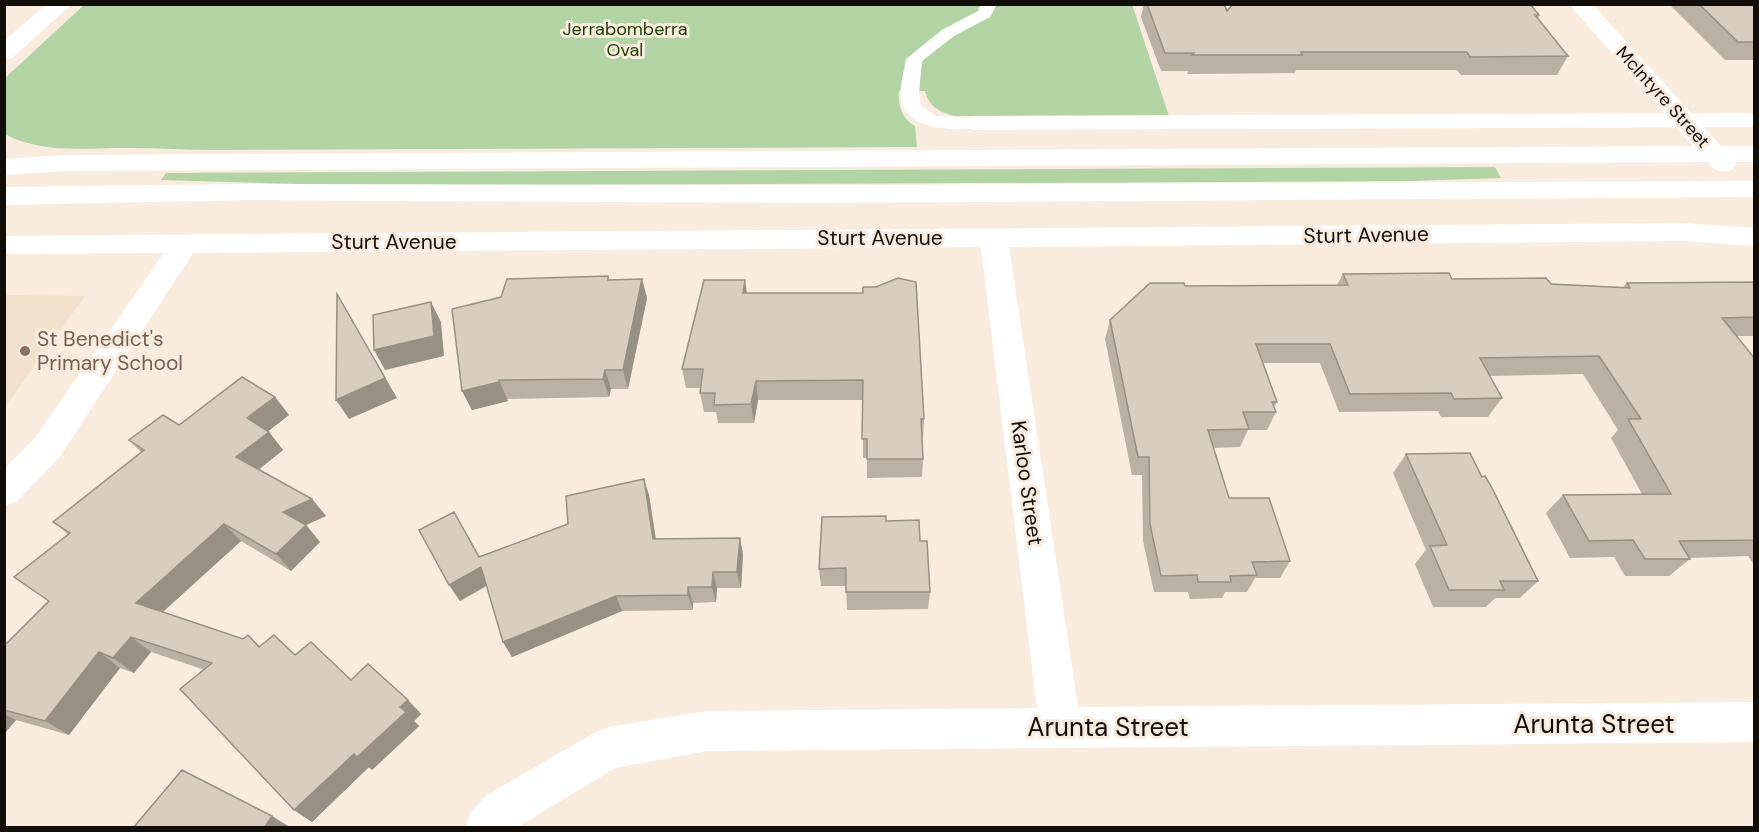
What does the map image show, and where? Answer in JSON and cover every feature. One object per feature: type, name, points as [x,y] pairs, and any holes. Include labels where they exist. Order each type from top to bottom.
[{"type":"street","points":[[8,50],[62,4]]},
{"type":"street","name":"McIntyre Street","points":[[1580,4],[1714,154],[1750,189]]},
{"type":"street","points":[[975,123],[1755,120]]},
{"type":"street","points":[[4,146],[65,163]]},
{"type":"street","points":[[4,167],[65,163],[1755,154]]},
{"type":"street","points":[[4,187],[87,185],[248,192]]},
{"type":"street","name":"Sturt Avenue","points":[[4,196],[248,192],[826,194],[1750,189]]},
{"type":"street","name":"Sturt Avenue","points":[[4,245],[1682,232],[1755,237]]},
{"type":"street","name":"Karloo Street","points":[[994,237],[1060,728]]},
{"type":"street","points":[[4,492],[47,448],[185,244]]},
{"type":"street","name":"Arunta Street","points":[[487,828],[502,810],[609,748],[706,731],[1755,722]]},
{"type":"lane","points":[[975,123],[927,121],[915,111],[909,98],[914,59],[948,33],[984,14],[989,4]]},
{"type":"shaded area","name":"St Benedict's Primary School","points":[[4,295],[85,296],[5,407]]},
{"type":"green space","name":"Jerrabomberra Oval","points":[[1132,4],[1169,116],[955,116],[936,108],[929,101],[925,91],[899,91],[901,111],[906,119],[915,126],[917,147],[66,149],[35,145],[5,134],[4,79],[84,5]]},
{"type":"green space","points":[[1495,167],[1501,178],[1411,181],[362,186],[161,180],[166,173]]},
{"type":"building","points":[[1147,4],[1224,4],[1227,11],[1233,4],[1530,4],[1539,15],[1535,15],[1568,56],[1470,57],[1467,52],[1301,52],[1302,55],[1165,53]]},
{"type":"building","points":[[1699,4],[1755,4],[1755,42],[1738,42]]},
{"type":"building","points":[[1449,273],[1452,279],[1546,278],[1551,284],[1630,288],[1627,283],[1755,282],[1755,317],[1722,318],[1755,359],[1755,540],[1679,541],[1690,559],[1645,559],[1633,540],[1589,541],[1563,495],[1671,494],[1628,419],[1641,419],[1599,356],[1480,358],[1502,398],[1454,399],[1451,393],[1350,394],[1330,344],[1256,344],[1277,402],[1272,402],[1276,412],[1243,412],[1249,429],[1208,430],[1229,498],[1269,498],[1290,561],[1252,562],[1257,575],[1230,576],[1231,582],[1198,582],[1197,575],[1161,576],[1150,524],[1149,457],[1138,457],[1110,320],[1150,283],[1184,283],[1185,286],[1348,285],[1343,274]]},
{"type":"building","points":[[608,276],[608,280],[642,279],[623,370],[605,370],[603,379],[499,380],[499,382],[462,391],[452,309],[501,297],[507,279]]},
{"type":"building","points":[[898,278],[916,282],[924,419],[921,419],[923,459],[867,459],[867,439],[862,439],[863,380],[756,381],[751,404],[714,405],[715,393],[700,393],[703,369],[682,369],[704,280],[745,280],[743,293],[863,293],[863,287],[876,287]]},
{"type":"building","points":[[337,294],[385,378],[336,400]]},
{"type":"building","points":[[431,302],[434,336],[374,350],[373,315]]},
{"type":"building","points":[[242,377],[275,397],[247,418],[269,432],[236,457],[312,499],[283,512],[306,525],[276,554],[224,524],[136,603],[243,639],[248,635],[259,647],[274,635],[295,655],[311,642],[351,680],[368,664],[408,700],[400,707],[406,712],[357,757],[354,754],[294,810],[180,689],[212,663],[131,637],[113,658],[99,652],[45,721],[4,710],[4,643],[7,643],[49,601],[14,577],[70,533],[53,522],[144,450],[129,440],[163,415],[179,425]]},
{"type":"building","points":[[1470,453],[1482,477],[1485,476],[1492,488],[1538,581],[1500,581],[1504,590],[1449,590],[1430,546],[1447,545],[1406,454]]},
{"type":"building","points":[[644,479],[653,539],[740,538],[737,572],[713,572],[712,587],[688,587],[688,595],[616,596],[503,642],[481,567],[449,585],[419,530],[454,512],[479,557],[568,524],[566,496]]},
{"type":"building","points":[[886,516],[886,521],[919,520],[920,541],[927,541],[930,592],[846,592],[846,568],[819,569],[822,517]]},
{"type":"building","points":[[182,770],[272,816],[264,828],[133,828]]},
{"type":"place","name":"St Benedict's Primary School","points":[[25,351]]}]
